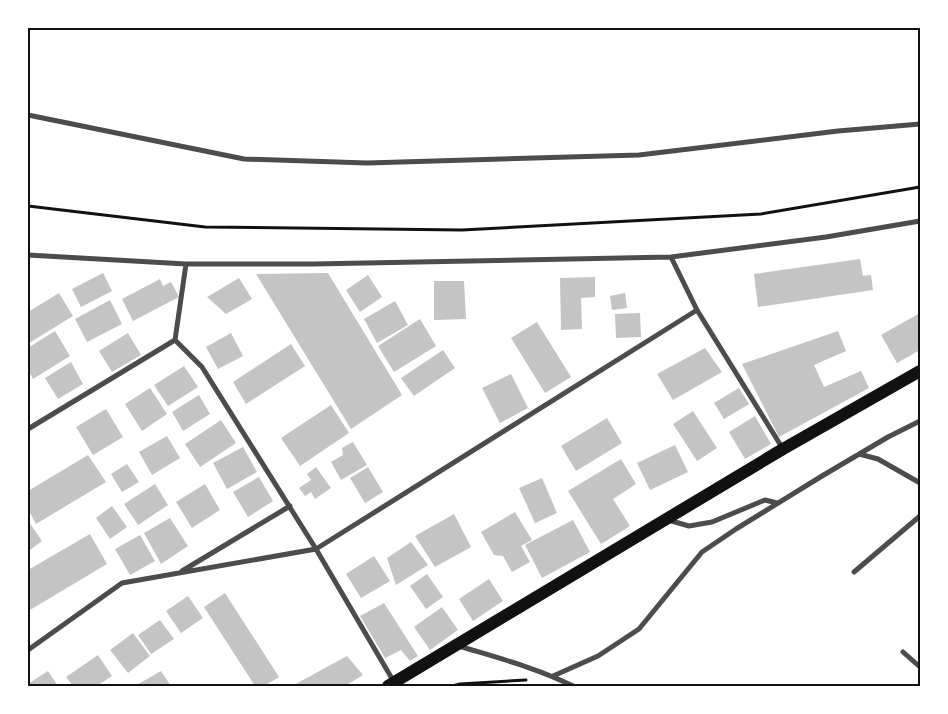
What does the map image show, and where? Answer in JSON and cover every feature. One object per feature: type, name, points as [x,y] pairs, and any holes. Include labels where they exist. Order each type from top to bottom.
[{"type":"main road","points":[[391,685],[783,449],[920,371]]},
{"type":"street","points":[[28,115],[244,159],[367,163],[639,155],[920,124]]},
{"type":"street","points":[[28,255],[186,264],[314,264],[671,257],[920,221]]},
{"type":"street","points":[[671,257],[697,310],[783,449]]},
{"type":"street","points":[[175,340],[186,264]]},
{"type":"street","points":[[28,650],[122,583],[316,549],[697,310]]},
{"type":"street","points":[[28,428],[175,340]]},
{"type":"street","points":[[175,340],[202,367],[290,506],[316,549],[391,685]]},
{"type":"street","points":[[553,676],[598,656],[639,629],[702,552],[777,503],[888,437],[920,421]]},
{"type":"street","points":[[859,454],[878,459],[920,483]]},
{"type":"street","points":[[666,519],[689,526],[712,522],[765,500],[777,503]]},
{"type":"street","points":[[180,573],[290,506]]},
{"type":"street","points":[[854,572],[920,516]]},
{"type":"street","points":[[458,646],[526,666],[573,686]]},
{"type":"street","points":[[902,652],[920,667]]},
{"type":"path","points":[[28,206],[205,227],[462,230],[761,214],[920,188]]},
{"type":"path","points":[[452,686],[514,682],[553,676]]},
{"type":"building","points":[[860,259],[863,276],[871,275],[873,290],[758,307],[754,274]]},
{"type":"building","points":[[103,273],[112,291],[81,307],[72,289]]},
{"type":"building","points":[[328,273],[402,395],[351,429],[256,274]]},
{"type":"building","points":[[368,275],[382,297],[360,312],[346,290]]},
{"type":"building","points":[[595,277],[595,297],[581,298],[582,329],[561,330],[560,278]]},
{"type":"building","points":[[239,278],[252,299],[226,314],[207,297]]},
{"type":"building","points":[[160,279],[163,286],[171,282],[179,297],[133,321],[122,299]]},
{"type":"building","points":[[434,281],[464,281],[466,319],[434,320]]},
{"type":"building","points":[[59,293],[73,316],[29,343],[28,312]]},
{"type":"building","points":[[625,293],[627,308],[612,310],[610,296]]},
{"type":"building","points":[[110,300],[122,324],[87,342],[75,319]]},
{"type":"building","points":[[395,301],[408,325],[377,343],[364,319]]},
{"type":"building","points":[[640,313],[641,337],[616,338],[615,314]]},
{"type":"building","points":[[920,313],[920,350],[897,363],[881,335]]},
{"type":"building","points":[[420,319],[436,346],[394,372],[378,346]]},
{"type":"building","points":[[537,322],[571,377],[545,393],[511,338]]},
{"type":"building","points":[[55,331],[70,356],[33,379],[28,370],[28,348]]},
{"type":"building","points":[[838,331],[846,351],[814,365],[824,387],[861,371],[869,388],[779,437],[742,364]]},
{"type":"building","points":[[128,333],[141,355],[112,372],[99,351]]},
{"type":"building","points":[[231,333],[243,356],[218,369],[206,347]]},
{"type":"building","points":[[291,344],[305,366],[246,404],[233,382]]},
{"type":"building","points":[[705,348],[722,372],[673,400],[657,374]]},
{"type":"building","points":[[443,350],[455,368],[414,396],[401,378]]},
{"type":"building","points":[[71,362],[83,384],[58,399],[45,378]]},
{"type":"building","points":[[184,366],[198,387],[168,406],[154,385]]},
{"type":"building","points":[[511,374],[528,408],[500,423],[482,388]]},
{"type":"building","points":[[150,388],[167,414],[142,431],[125,404]]},
{"type":"building","points":[[739,388],[749,404],[724,419],[714,403]]},
{"type":"building","points":[[199,395],[210,414],[183,431],[172,412]]},
{"type":"building","points":[[331,405],[349,433],[300,466],[281,438]]},
{"type":"building","points":[[106,409],[123,437],[93,455],[76,427]]},
{"type":"building","points":[[693,411],[717,448],[697,461],[673,424]]},
{"type":"building","points":[[755,416],[771,444],[745,459],[729,432]]},
{"type":"building","points":[[607,418],[622,443],[576,471],[561,446]]},
{"type":"building","points":[[221,420],[236,443],[200,467],[185,444]]},
{"type":"building","points":[[167,436],[180,458],[152,475],[139,452]]},
{"type":"building","points":[[353,442],[367,465],[341,480],[331,462],[343,455],[342,448]]},
{"type":"building","points":[[675,445],[688,472],[650,490],[637,463]]},
{"type":"building","points":[[243,447],[257,472],[227,489],[213,463]]},
{"type":"building","points":[[88,455],[106,482],[36,524],[28,509],[28,491]]},
{"type":"building","points":[[621,459],[636,484],[613,499],[630,526],[601,544],[568,491]]},
{"type":"building","points":[[127,464],[139,482],[122,492],[111,474]]},
{"type":"building","points":[[316,467],[331,488],[315,499],[311,492],[305,496],[299,488],[311,480],[307,474]]},
{"type":"building","points":[[368,467],[383,492],[365,503],[350,478]]},
{"type":"building","points":[[259,477],[273,501],[248,517],[233,492]]},
{"type":"building","points":[[542,478],[557,513],[535,523],[519,488]]},
{"type":"building","points":[[155,484],[168,505],[138,525],[124,504]]},
{"type":"building","points":[[205,484],[220,510],[192,528],[176,502]]},
{"type":"building","points":[[112,506],[127,527],[110,539],[96,518]]},
{"type":"building","points":[[515,512],[532,540],[521,546],[530,562],[512,572],[503,556],[494,555],[481,532]]},
{"type":"building","points":[[454,514],[471,547],[435,567],[415,536]]},
{"type":"building","points":[[170,518],[188,546],[161,564],[144,533]]},
{"type":"building","points":[[573,520],[590,552],[542,578],[525,545]]},
{"type":"building","points":[[29,522],[42,541],[30,550],[28,546]]},
{"type":"building","points":[[90,534],[107,564],[30,610],[28,606],[28,570]]},
{"type":"building","points":[[140,535],[155,561],[130,575],[115,549]]},
{"type":"building","points":[[411,542],[428,565],[396,585],[387,558]]},
{"type":"building","points":[[374,556],[390,581],[361,598],[346,574]]},
{"type":"building","points":[[427,574],[443,597],[426,609],[410,586]]},
{"type":"building","points":[[489,579],[503,601],[473,621],[459,599]]},
{"type":"building","points":[[225,593],[279,677],[264,686],[255,686],[204,607]]},
{"type":"building","points":[[188,596],[203,618],[181,633],[166,611]]},
{"type":"building","points":[[384,603],[418,656],[410,661],[401,650],[385,658],[360,616]]},
{"type":"building","points":[[442,607],[458,630],[430,650],[414,627]]},
{"type":"building","points":[[160,620],[174,639],[151,654],[138,635]]},
{"type":"building","points":[[133,633],[150,656],[128,673],[110,650]]},
{"type":"building","points":[[98,655],[112,676],[97,686],[73,686],[66,677]]},
{"type":"building","points":[[347,656],[363,675],[345,686],[292,686]]},
{"type":"building","points":[[48,671],[58,686],[28,686],[28,684]]},
{"type":"building","points":[[161,671],[171,686],[135,686]]}]
